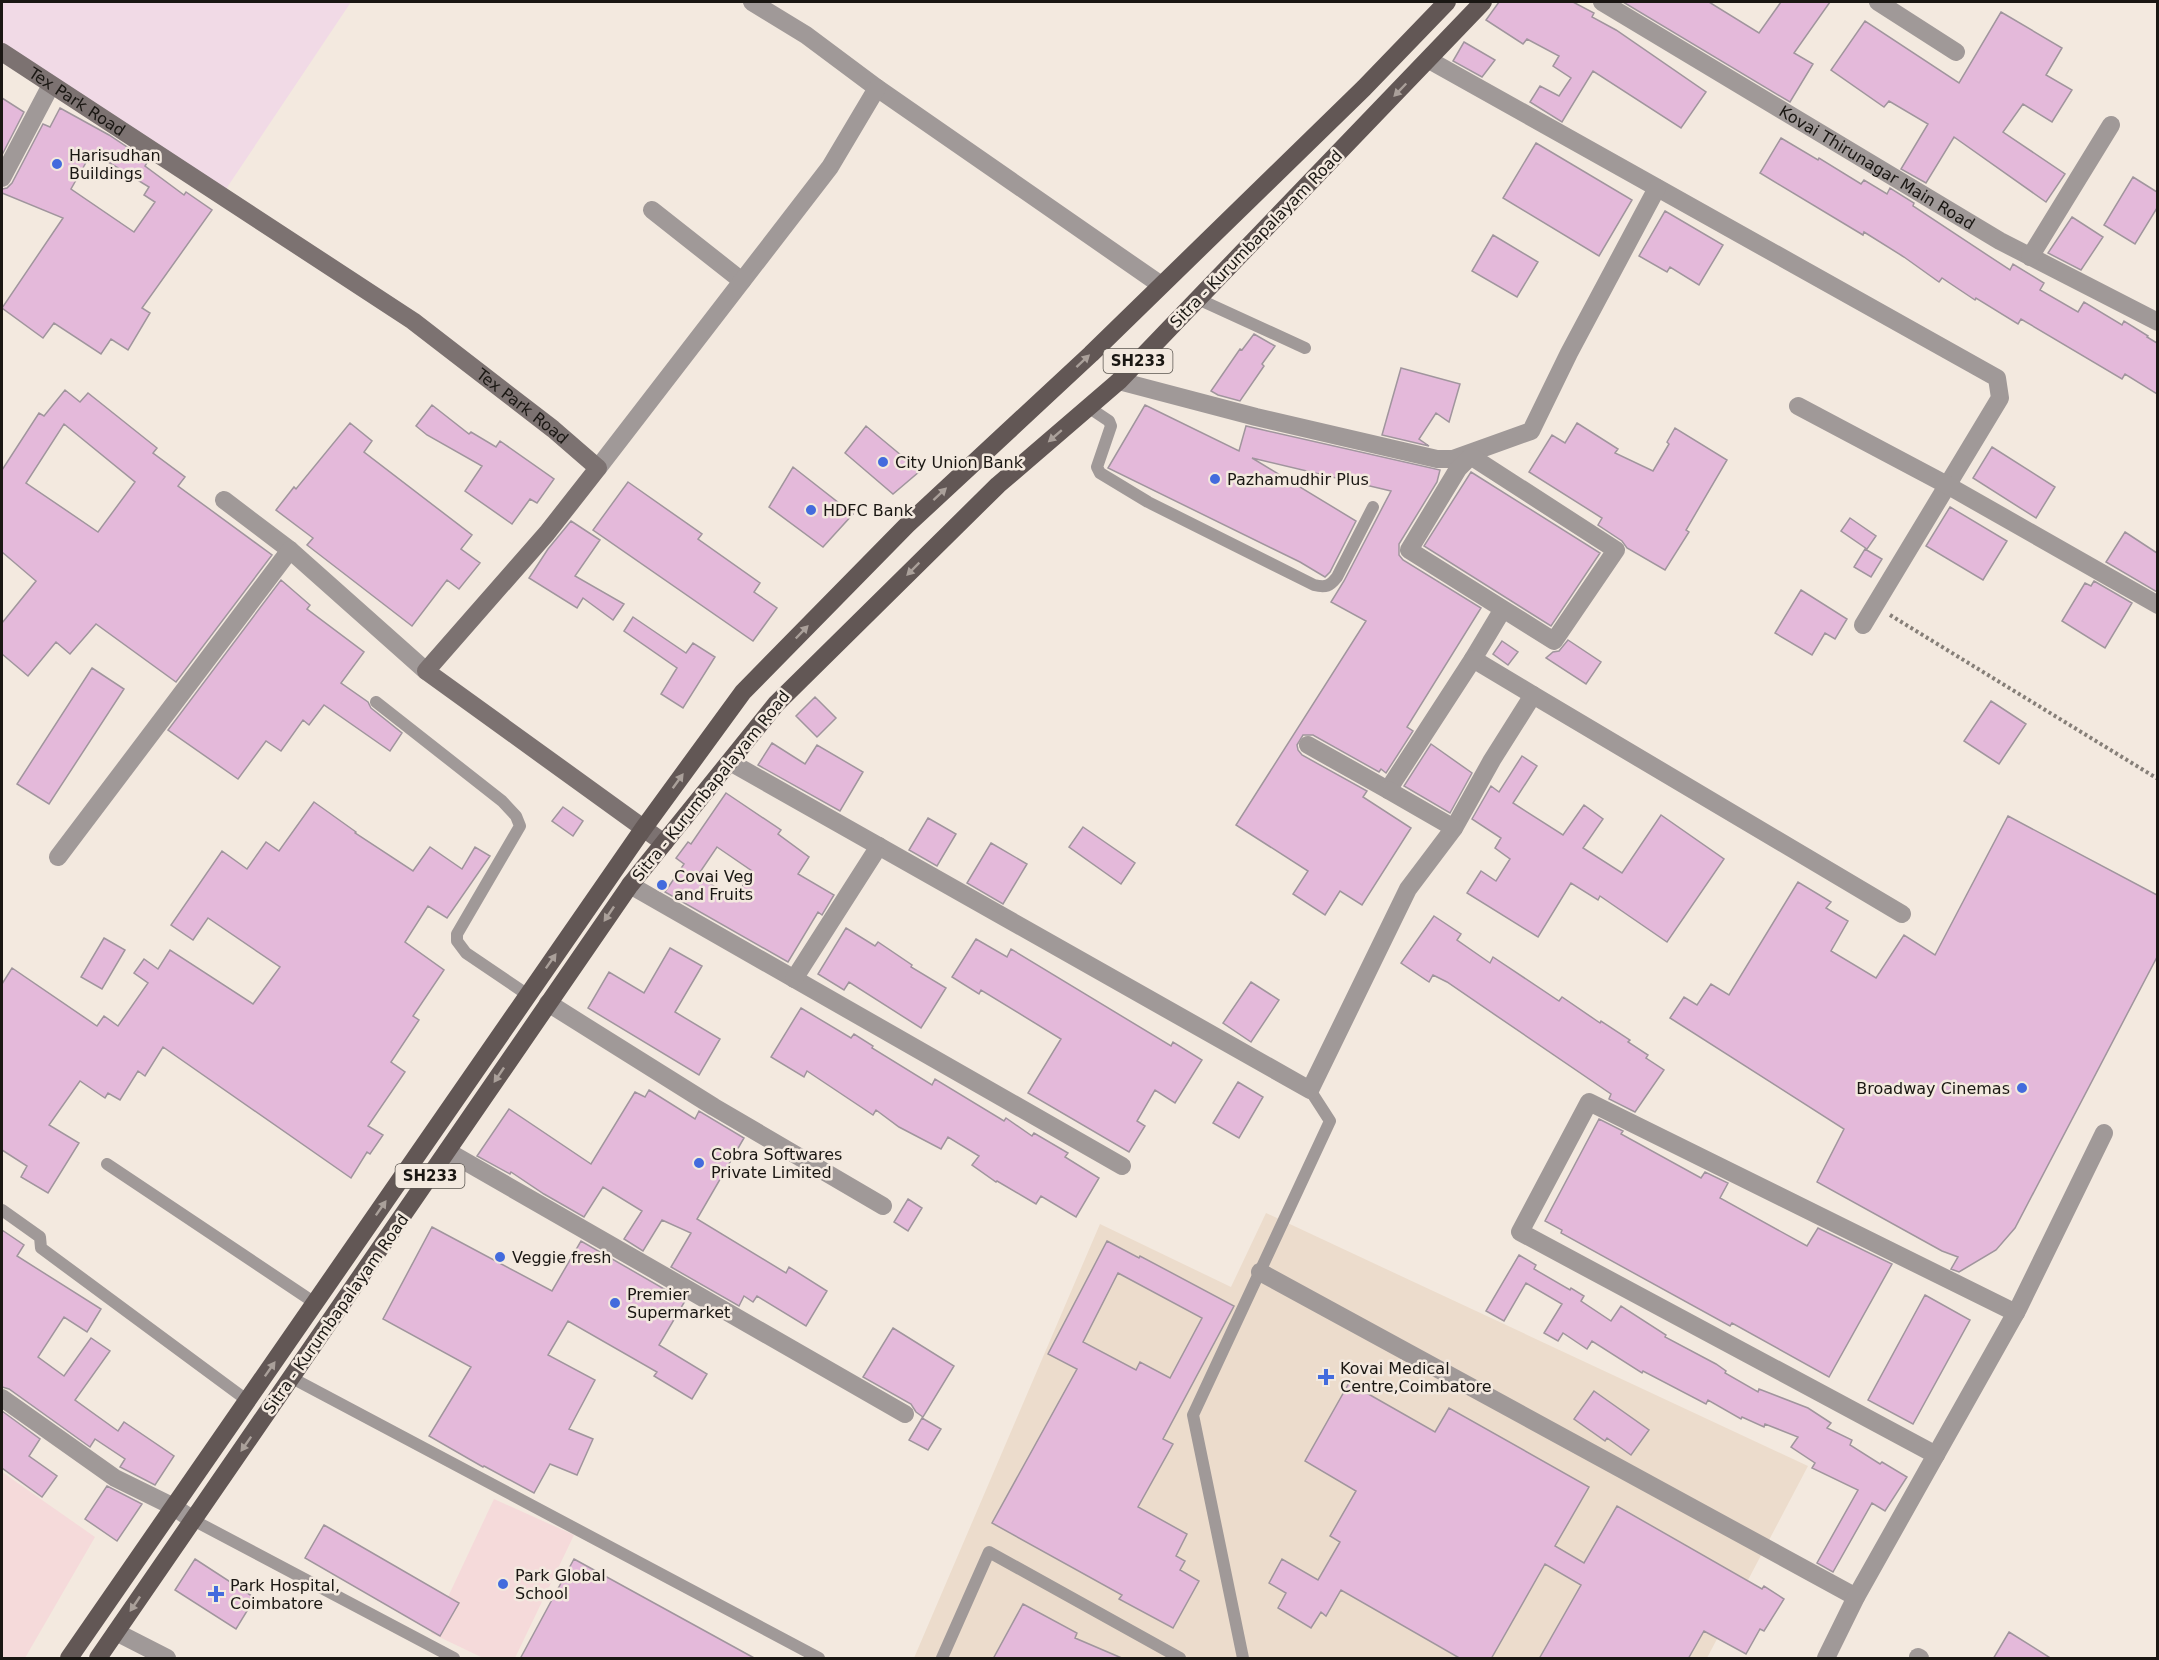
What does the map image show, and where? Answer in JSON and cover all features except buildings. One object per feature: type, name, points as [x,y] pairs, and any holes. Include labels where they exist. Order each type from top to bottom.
[{"type":"main road","name":"Sitra - Kurumbapalayam Road","points":[[69,1659],[643,829],[743,692],[907,525],[1091,354],[1364,88],[1447,2]]},
{"type":"main road","name":"Sitra - Kurumbapalayam Road","points":[[98,1659],[630,885],[776,704],[998,485],[1119,381],[1483,2]]},
{"type":"street","points":[[752,2],[806,35],[877,88],[1161,285]]},
{"type":"street","name":"Kovai Thirunagar Main Road","points":[[1602,2],[2000,241],[2157,322]]},
{"type":"street","points":[[1878,2],[1956,52]]},
{"type":"street","name":"Tex Park Road","points":[[2,52],[413,321],[553,429],[598,468]]},
{"type":"street","points":[[1429,60],[1997,378],[2000,398],[1863,625]]},
{"type":"street","points":[[2,178],[51,85]]},
{"type":"street","points":[[426,671],[547,533],[642,413],[830,167],[877,88]]},
{"type":"street","points":[[2030,257],[2111,125]]},
{"type":"street","points":[[1119,381],[1256,417],[1437,459],[1453,459],[1531,431],[1569,353],[1657,188]]},
{"type":"street","points":[[652,210],[742,281]]},
{"type":"street","points":[[1798,406],[1947,485],[2157,604]]},
{"type":"street","points":[[1472,457],[1616,550],[1554,641],[1503,609],[1409,550],[1458,470],[1472,457]]},
{"type":"street","points":[[224,500],[290,550],[426,671],[664,843]]},
{"type":"street","points":[[58,857],[290,550]]},
{"type":"street","points":[[1388,790],[1503,609]]},
{"type":"street","points":[[1473,659],[1902,914]]},
{"type":"street","points":[[730,762],[1310,1090],[1408,889],[1454,828],[1492,760],[1533,695]]},
{"type":"street","points":[[1308,745],[1454,828]]},
{"type":"street","points":[[794,979],[879,846]]},
{"type":"street","points":[[630,885],[1122,1166]]},
{"type":"street","points":[[548,1004],[714,1107],[883,1206]]},
{"type":"street","points":[[1936,1455],[1520,1232],[1589,1102],[2016,1313]]},
{"type":"street","points":[[1826,1659],[1856,1597],[2016,1313],[2104,1133]]},
{"type":"street","points":[[447,1151],[905,1414]]},
{"type":"street","points":[[1260,1272],[1856,1597]]},
{"type":"street","points":[[2,1398],[114,1478],[174,1507],[193,1520]]},
{"type":"street","points":[[116,1632],[167,1659]]},
{"type":"lane","points":[[1198,299],[1305,348]]},
{"type":"lane","points":[[1088,407],[1109,421],[1111,426],[1097,467],[1100,473],[1148,502],[1314,585],[1324,587],[1331,584],[1337,577],[1373,507]]},
{"type":"lane","points":[[376,702],[502,801],[516,816],[520,826],[457,934],[457,941],[466,953],[528,995]]},
{"type":"lane","points":[[1243,1659],[1193,1415],[1330,1121],[1310,1090]]},
{"type":"lane","points":[[107,1164],[201,1229],[315,1303]]},
{"type":"lane","points":[[2,1210],[40,1237],[41,1248],[248,1401]]},
{"type":"lane","points":[[292,1378],[819,1659]]},
{"type":"lane","points":[[193,1520],[454,1659]]},
{"type":"lane","points":[[942,1659],[989,1552],[1180,1659]]},
{"type":"path","points":[[1874,605],[2157,779]]},
{"type":"shaded area","points":[[2,2],[351,2],[222,195],[2,51]]},
{"type":"shaded area","name":"Kovai Medical Centre,Coimbatore","points":[[1266,1213],[1808,1466],[1707,1658],[914,1658],[1100,1224],[1231,1287]]},
{"type":"shaded area","points":[[2,1472],[95,1537],[25,1658],[2,1658]]},
{"type":"shaded area","name":"Park Global School","points":[[494,1499],[574,1535],[515,1658],[483,1658],[431,1633]]},
{"type":"place","name":"Harisudhan Buildings","points":[[57,164]]},
{"type":"place","name":"City Union Bank","points":[[883,462]]},
{"type":"place","name":"Pazhamudhir Plus","points":[[1215,479]]},
{"type":"place","name":"HDFC Bank","points":[[811,510]]},
{"type":"place","name":"Covai Veg and Fruits","points":[[662,885]]},
{"type":"place","name":"Broadway Cinemas","points":[[2022,1088]]},
{"type":"place","name":"Cobra Softwares Private Limited","points":[[699,1163]]},
{"type":"place","name":"Veggie fresh","points":[[500,1257]]},
{"type":"place","name":"Premier Supermarket","points":[[615,1303]]},
{"type":"place","name":"Kovai Medical Centre,Coimbatore","points":[[1326,1377]]},
{"type":"place","name":"Park Global School","points":[[503,1584]]},
{"type":"place","name":"Park Hospital, Coimbatore","points":[[216,1594]]}]
